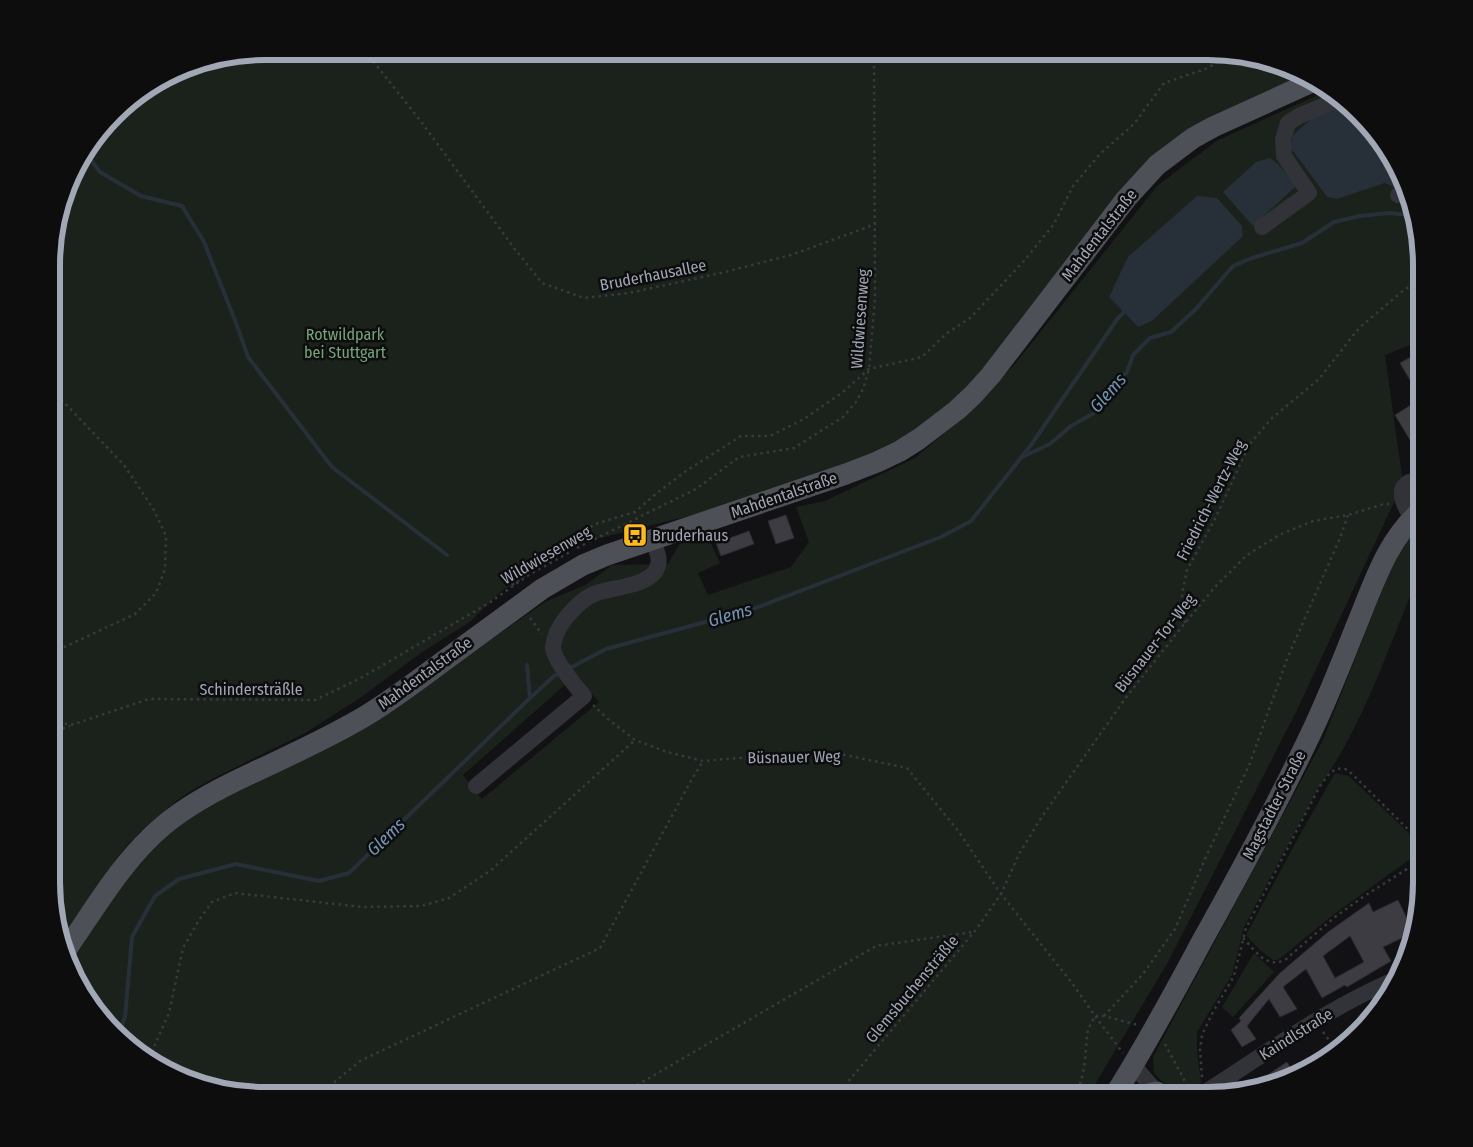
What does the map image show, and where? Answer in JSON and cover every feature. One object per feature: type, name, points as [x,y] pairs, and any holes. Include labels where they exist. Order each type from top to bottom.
[{"type":"main road","name":"Mahdentalstraße","points":[[70,944],[129,860],[157,831],[180,812],[221,788],[326,737],[368,714],[407,688],[542,589],[563,576],[591,562],[652,539],[846,474],[900,451],[919,439],[957,410],[991,376],[1120,207],[1157,165],[1174,151],[1206,130],[1305,85]]},
{"type":"main road","name":"Magstadter Straße","points":[[1120,1087],[1134,1066],[1296,766],[1339,670],[1380,568],[1391,546],[1413,511]]},
{"type":"street","points":[[1262,227],[1308,193],[1284,156],[1283,139],[1288,123],[1299,116],[1333,102]]},
{"type":"street","points":[[1413,481],[1404,487],[1401,494],[1413,511]]},
{"type":"street","points":[[476,786],[579,691],[558,660],[553,649],[555,637],[574,608],[594,594],[647,579],[656,571],[660,560],[652,539]]},
{"type":"street","name":"Kaindlstraße","points":[[1205,1087],[1314,1021],[1385,983]]},
{"type":"street","points":[[1134,1066],[1147,1087]]},
{"type":"path","name":"Bruderhausallee","points":[[372,60],[419,119],[542,283],[584,298],[629,294],[724,272],[791,255],[876,224]]},
{"type":"path","name":"Wildwiesenweg","points":[[489,603],[527,576],[566,554],[696,489],[739,457],[794,448],[843,417],[856,402],[864,389],[869,370],[875,299],[874,60]]},
{"type":"path","points":[[489,603],[528,572],[595,524],[635,512],[686,471],[741,436],[770,436],[804,419],[843,392],[869,370],[922,357],[946,334],[970,318],[1023,262],[1054,224],[1073,186],[1100,154],[1134,124],[1164,83],[1208,68],[1221,60]]},
{"type":"path","name":"Friedrich-Wertz-Weg","points":[[1185,623],[1182,594],[1188,570],[1216,517],[1249,445],[1271,419],[1319,379],[1359,328],[1413,284]]},
{"type":"path","points":[[60,399],[124,465],[154,510],[166,536],[164,569],[156,593],[135,614],[60,649]]},
{"type":"path","name":"Büsnauer-Tor-Weg","points":[[1001,894],[1020,854],[1041,818],[1127,696],[1216,586],[1247,555],[1279,535],[1313,522],[1348,515],[1384,504],[1413,511]]},
{"type":"path","points":[[1104,1016],[1143,974],[1175,929],[1250,763],[1287,659],[1340,538],[1348,515]]},
{"type":"path","name":"Schindersträßle","points":[[60,730],[149,699],[315,700],[360,679],[489,603]]},
{"type":"path","name":"Büsnauer Weg","points":[[579,691],[608,719],[634,740],[667,752],[703,761],[774,755],[840,754],[907,768],[959,832],[1001,894],[1072,983],[1134,1066]]},
{"type":"path","points":[[60,723],[71,725]]},
{"type":"path","points":[[152,1052],[169,1013],[183,948],[212,902],[235,893],[363,908],[421,906],[449,898],[490,871],[634,740]]},
{"type":"path","points":[[329,1087],[360,1061],[600,948],[703,761]]},
{"type":"path","points":[[1197,1087],[1202,1035],[1234,976],[1246,928],[1320,786],[1333,770],[1340,768],[1348,770],[1413,834]]},
{"type":"path","points":[[1243,938],[1265,960],[1279,963],[1335,917],[1413,865]]},
{"type":"path","name":"Glemsbuchensträßle","points":[[844,1087],[975,932],[1001,894]]},
{"type":"path","points":[[635,1087],[876,946],[975,932]]},
{"type":"path","points":[[1079,1087],[1087,1053],[1087,1033],[1095,1016],[1104,1016],[1140,1025]]},
{"type":"path","points":[[1314,1021],[1334,1045]]},
{"type":"path","points":[[1164,1042],[1194,1087]]},
{"type":"green space","name":"Rotwildpark bei Stuttgart","points":[[252,60],[1221,60],[1261,67],[1299,81],[1190,132],[963,396],[899,444],[827,473],[693,515],[588,541],[573,547],[500,592],[471,621],[421,653],[360,698],[305,733],[216,777],[175,802],[141,831],[110,868],[66,932],[60,895],[60,252],[67,212],[81,175],[102,140],[140,102],[175,81],[199,71],[225,64]]},
{"type":"green space","points":[[1320,94],[1322,95],[1339,107],[1316,115],[1298,158],[1327,197],[1337,199],[1385,183],[1395,188],[1397,187],[1406,212],[1413,252],[1413,344],[1385,355],[1403,483],[1296,712],[1168,962],[1093,1087],[252,1087],[212,1080],[175,1066],[140,1045],[102,1007],[81,972],[72,951],[146,852],[199,810],[368,725],[545,602],[587,584],[612,565],[668,564],[680,543],[707,535],[720,563],[698,573],[708,595],[791,567],[809,542],[796,507],[825,501],[915,458],[961,419],[1015,364],[1158,185],[1218,140]],"holes":[[[1256,162],[1279,165],[1296,186]],[[1242,226],[1243,235],[1152,321],[1137,326],[1109,297]],[[575,676],[599,702],[482,799],[463,775]]]},
{"type":"green space","points":[[1413,489],[1412,504],[1409,501],[1410,491]]},
{"type":"green space","points":[[1413,534],[1413,594],[1370,695],[1347,742],[1319,787],[1244,927],[1232,975],[1197,1032],[1201,1083],[1196,1087],[1168,1087],[1154,1073],[1153,1057],[1323,740],[1394,560]]},
{"type":"green space","points":[[1335,773],[1349,776],[1413,837],[1413,857],[1333,915],[1278,960],[1273,960],[1246,935]]},
{"type":"green space","points":[[1254,953],[1274,972],[1233,1017],[1222,1007]]},
{"type":"shaded area","points":[[1339,107],[1371,140],[1397,187],[1395,188],[1385,183],[1337,199],[1327,197],[1290,147],[1293,135],[1316,115]]},
{"type":"shaded area","points":[[1270,158],[1279,165],[1296,186],[1253,226],[1223,192],[1256,162]]},
{"type":"shaded area","points":[[1197,196],[1217,198],[1242,226],[1243,236],[1152,321],[1138,327],[1109,297],[1128,257]]},
{"type":"building","points":[[1413,356],[1413,385],[1400,363]]},
{"type":"building","points":[[1411,405],[1413,408],[1413,445],[1395,415]]},
{"type":"building","points":[[786,515],[794,538],[776,544],[768,521]]},
{"type":"building","points":[[749,531],[754,544],[721,556],[716,543]]},
{"type":"building","points":[[1398,900],[1409,922],[1405,939],[1404,937],[1383,947],[1391,961],[1347,987],[1345,985],[1322,998],[1306,969],[1283,987],[1297,1009],[1280,1017],[1269,999],[1247,1026],[1256,1039],[1242,1047],[1231,1030],[1241,1021],[1239,1018],[1280,973],[1328,932],[1369,903],[1373,912]],"holes":[[[1350,936],[1364,962],[1335,978],[1323,956]]]},
{"type":"building","points":[[1287,1062],[1291,1069],[1267,1078],[1266,1076]]},
{"type":"waterway","points":[[90,159],[100,172],[141,196],[182,206],[204,242],[248,357],[332,467],[447,555]]},
{"type":"waterway","name":"Glems","points":[[1022,457],[1050,444],[1071,426],[1094,413],[1113,386],[1127,372],[1133,355],[1150,338],[1171,332],[1196,309],[1233,266],[1252,258],[1302,243],[1334,222],[1360,216],[1389,213],[1407,215]]},
{"type":"waterway","name":"Glems","points":[[568,669],[606,649],[753,609],[941,537],[971,521],[1031,445],[1118,318],[1126,310]]},
{"type":"waterway","points":[[527,665],[530,698]]},
{"type":"waterway","name":"Glems","points":[[121,1028],[125,1017],[132,937],[155,896],[179,879],[236,864],[319,881],[349,873],[530,698],[554,676],[562,672]]},
{"type":"place","name":"Bruderhaus","points":[[635,535]]}]
